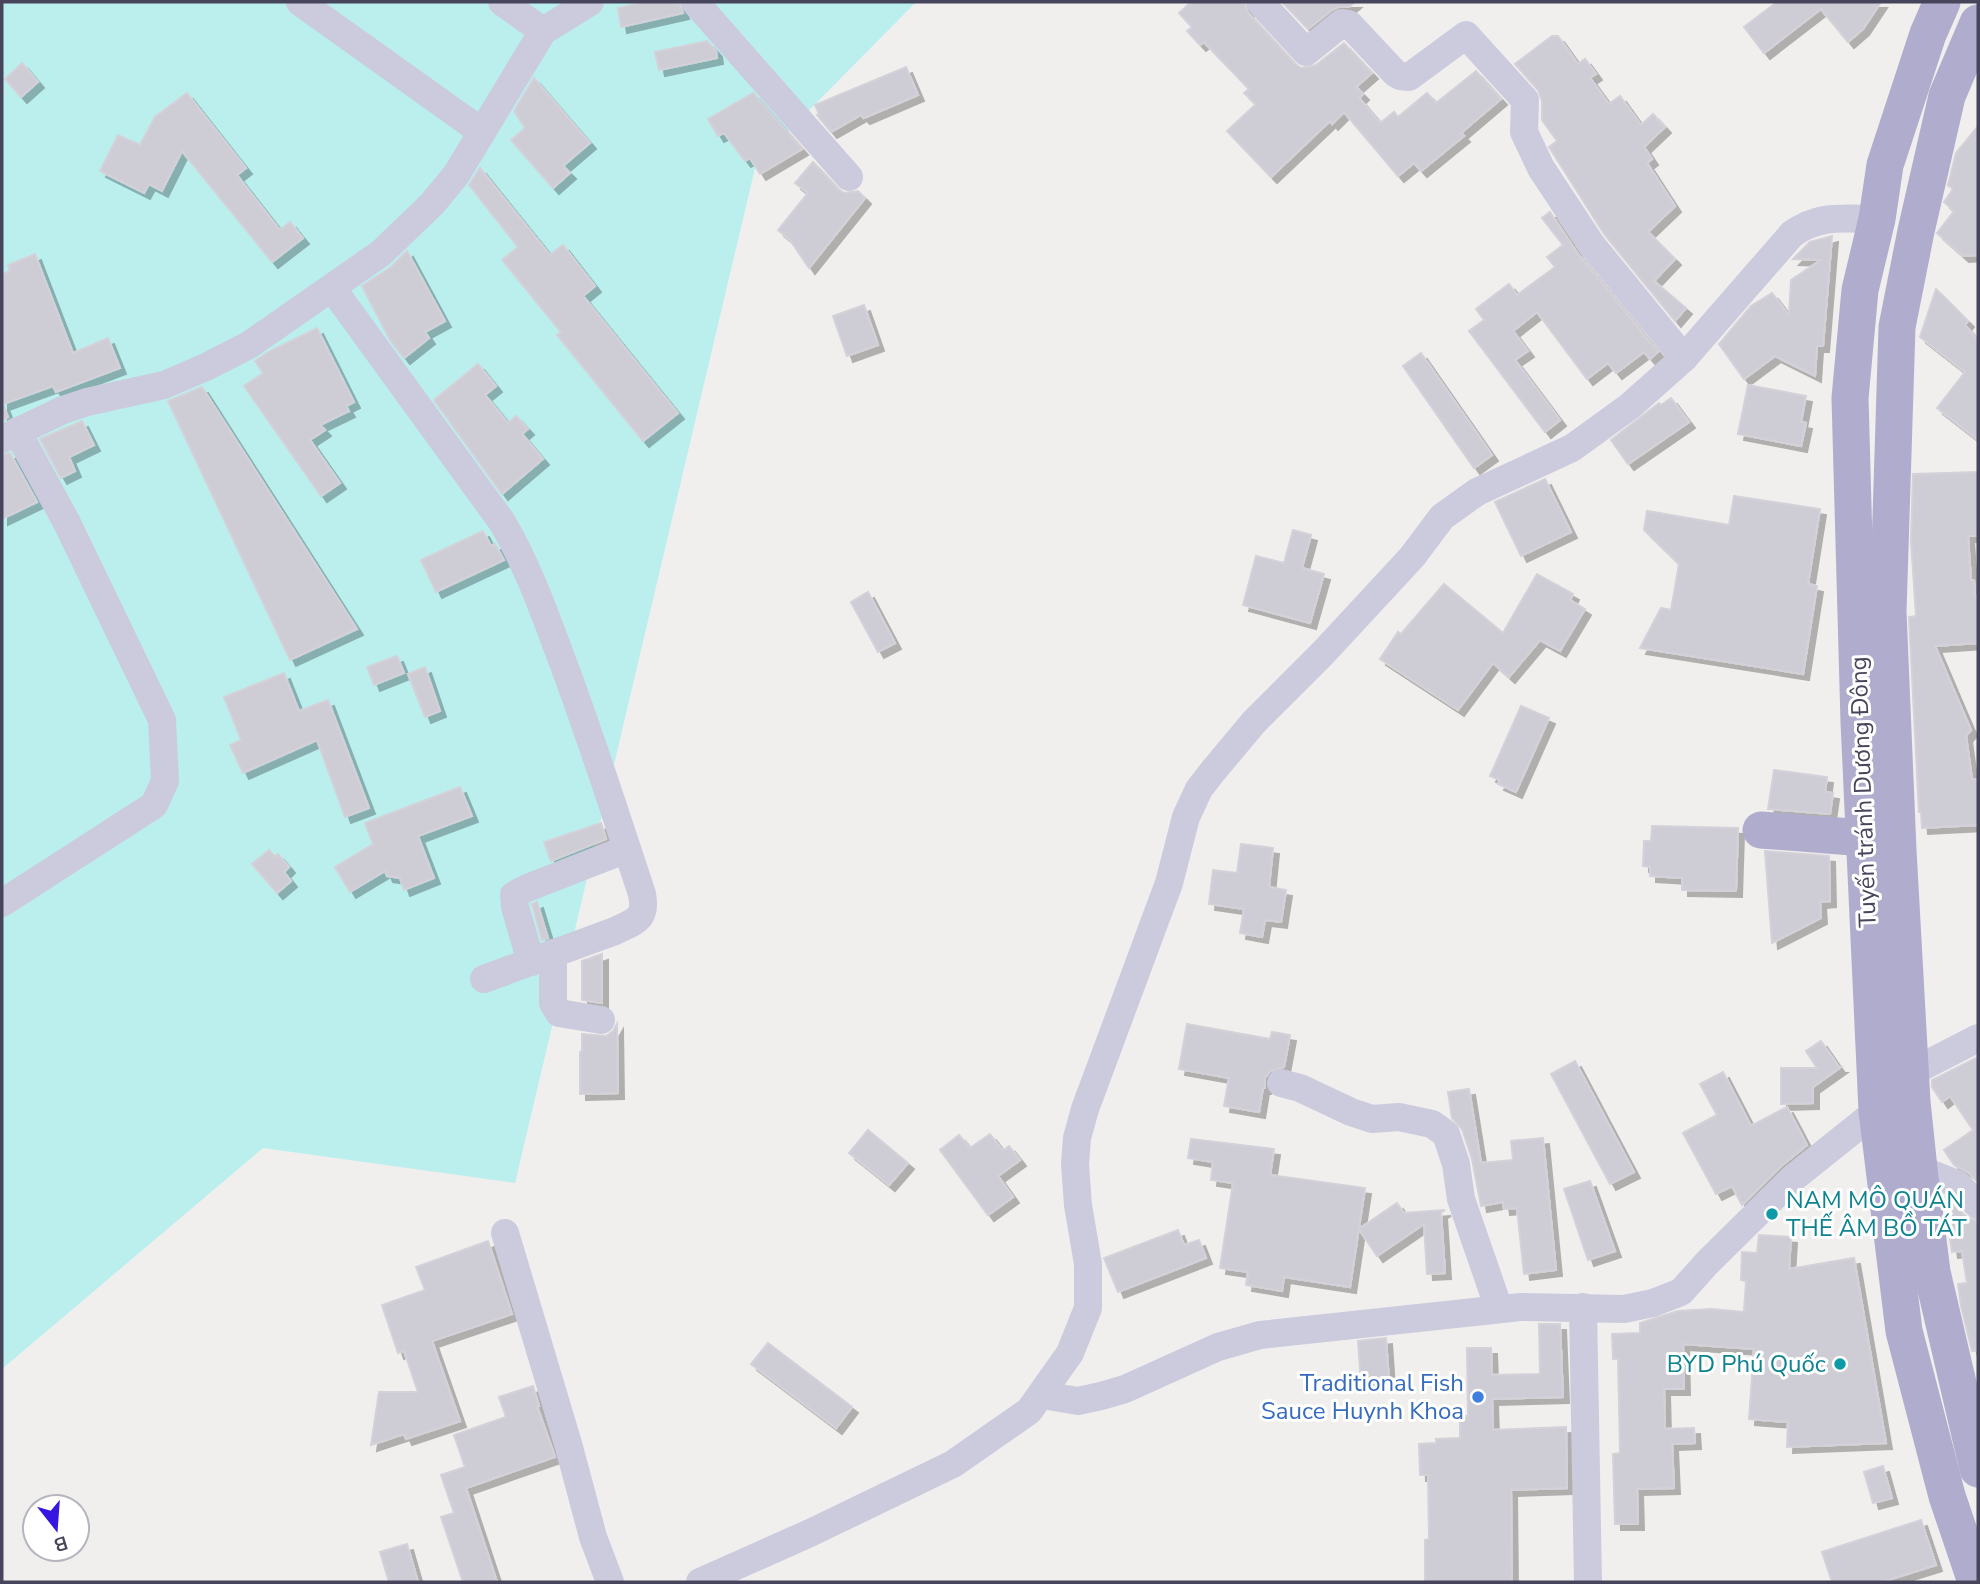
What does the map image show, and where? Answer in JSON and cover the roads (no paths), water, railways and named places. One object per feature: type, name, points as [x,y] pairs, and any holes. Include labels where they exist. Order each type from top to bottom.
[{"type":"main road","name":"Tuyến tránh Dương Đông","points":[[1942,2],[1928,34],[1885,165],[1877,219],[1860,290],[1850,397],[1877,1111],[1904,1331],[1947,1496],[1969,1562]]},
{"type":"main road","name":"Tuyến tránh Dương Đông","points":[[1978,23],[1947,96],[1916,231],[1898,327],[1888,612],[1898,850],[1919,1169],[1932,1272],[1978,1469]]},
{"type":"main road","points":[[1761,830],[1865,838]]},
{"type":"main road","points":[[1877,1111],[1912,1087]]},
{"type":"street","points":[[300,2],[482,132]]},
{"type":"street","points":[[502,2],[543,31]]},
{"type":"street","points":[[2,903],[154,805],[165,781],[162,720],[67,523],[10,435],[63,410],[164,385],[206,367],[249,345],[381,253],[432,204],[456,175],[543,31],[590,2]]},
{"type":"street","points":[[695,2],[849,177]]},
{"type":"street","points":[[1260,2],[1306,52],[1342,23],[1349,24],[1395,73],[1405,78],[1466,35],[1525,100],[1523,120],[1530,146],[1591,244],[1684,358]]},
{"type":"street","points":[[700,1582],[953,1464],[1029,1411],[1070,1353],[1088,1308],[1088,1264],[1077,1205],[1075,1164],[1082,1119],[1169,883],[1186,817],[1199,789],[1254,722],[1323,653],[1412,557],[1442,517],[1476,492],[1581,442],[1630,406],[1684,358],[1792,234],[1806,223],[1819,219],[1877,219]]},
{"type":"street","points":[[332,288],[502,522],[518,549],[576,694],[642,894],[645,908],[643,915],[615,931],[484,979]]},
{"type":"street","points":[[601,1020],[559,1013],[553,1003],[542,958],[515,907],[514,895],[627,849]]},
{"type":"street","points":[[1912,1087],[1978,1038]]},
{"type":"street","points":[[1281,1083],[1300,1088],[1372,1119],[1399,1117],[1432,1124],[1446,1134],[1456,1164],[1461,1199],[1499,1309]]},
{"type":"street","points":[[1042,1395],[1078,1401],[1101,1396],[1125,1389],[1218,1347],[1260,1335],[1521,1307],[1624,1309],[1653,1303],[1681,1292],[1792,1179],[1877,1111]]},
{"type":"street","points":[[1919,1169],[1957,1185],[1978,1205]]},
{"type":"street","points":[[505,1233],[593,1537],[610,1582]]},
{"type":"street","points":[[1583,1307],[1588,1582]]},
{"type":"place","name":"NAM MÔ QUÁN THẾ ÂM BỒ TÁT","points":[[1772,1214]]},
{"type":"place","name":"BYD Phú Quốc","points":[[1840,1364]]},
{"type":"place","name":"Traditional Fish Sauce Huynh Khoa","points":[[1478,1397]]}]
